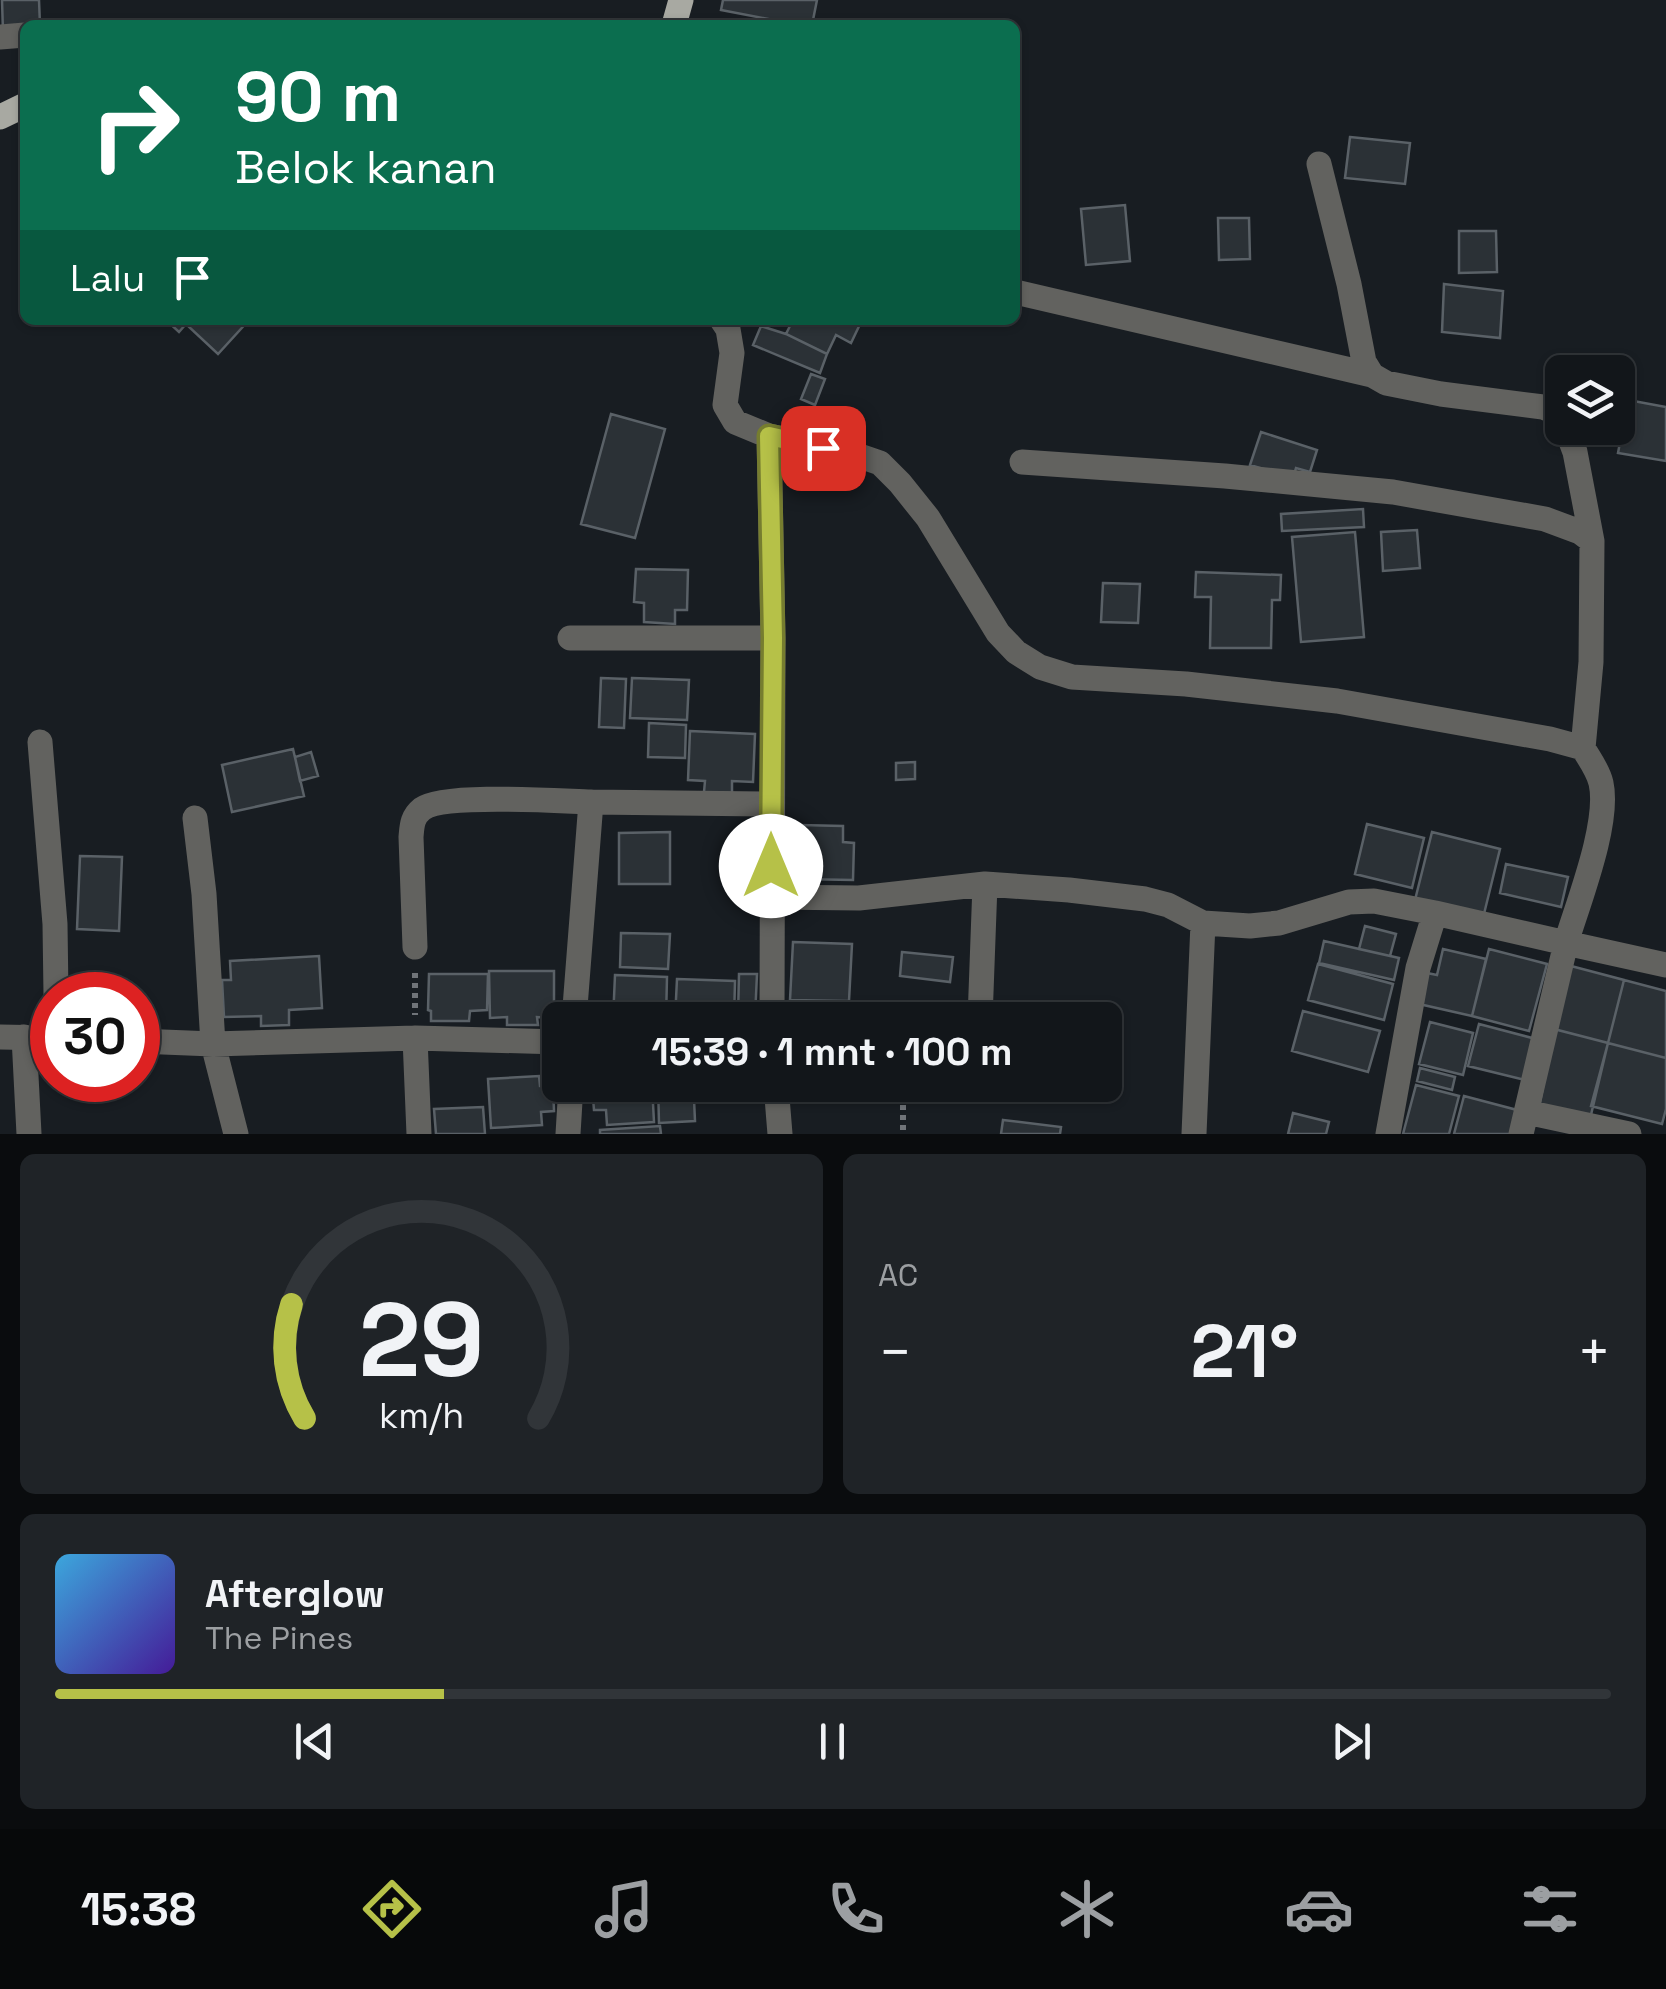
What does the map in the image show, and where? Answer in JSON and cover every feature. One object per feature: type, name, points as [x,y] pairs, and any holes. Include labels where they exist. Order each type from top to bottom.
[{"type":"street","points":[[1318,164],[1349,284],[1364,362],[1372,375]]},
{"type":"street","points":[[1020,293],[1372,375],[1386,383],[1545,407]]},
{"type":"street","points":[[725,325],[732,353],[725,405],[735,422],[769,436],[880,463],[928,518],[998,633],[1016,652],[1040,667],[1072,676],[1186,684],[1337,702],[1532,735],[1583,748]]},
{"type":"street","points":[[769,436],[772,1002]]},
{"type":"street","points":[[1572,445],[1592,542],[1592,662],[1583,748],[1602,786],[1602,802],[1597,839],[1566,943],[1524,1123],[1630,1134]]},
{"type":"street","points":[[1022,462],[1393,492],[1545,519],[1580,532],[1592,542]]},
{"type":"street","points":[[570,638],[773,638]]},
{"type":"street","points":[[40,742],[56,972]]},
{"type":"street","points":[[415,946],[412,822],[418,812],[432,803],[455,800],[771,804]]},
{"type":"street","points":[[575,1002],[591,802]]},
{"type":"street","points":[[195,818],[213,1044],[236,1134]]},
{"type":"street","points":[[771,896],[859,898],[985,884],[1144,899],[1168,905],[1203,923],[1250,926],[1279,923],[1349,902],[1374,901],[1666,965]]},
{"type":"street","points":[[981,1002],[985,884]]},
{"type":"street","points":[[1388,1134],[1418,968],[1434,913]]},
{"type":"street","points":[[1194,1134],[1203,923]]},
{"type":"street","points":[[12,1037],[29,1134]]},
{"type":"street","points":[[415,1038],[419,1134]]},
{"type":"street","points":[[160,1042],[415,1038],[542,1042]]},
{"type":"street","points":[[568,1134],[570,1102]]},
{"type":"street","points":[[777,1102],[780,1134]]},
{"type":"path","points":[[415,946],[415,1038]]},
{"type":"path","points":[[902,1102],[903,1134]]},
{"type":"building","points":[[2,0],[39,0],[40,20],[20,20],[20,27],[3,32]]},
{"type":"building","points":[[723,0],[817,0],[813,20],[773,20],[721,10]]},
{"type":"building","points":[[1350,137],[1410,143],[1405,184],[1345,178]]},
{"type":"building","points":[[1125,205],[1130,261],[1086,265],[1081,209]]},
{"type":"building","points":[[1218,218],[1249,218],[1250,259],[1219,260]]},
{"type":"building","points":[[1459,231],[1496,231],[1497,272],[1459,273]]},
{"type":"building","points":[[1444,284],[1503,291],[1500,338],[1442,332]]},
{"type":"building","points":[[187,325],[244,325],[218,354]]},
{"type":"building","points":[[790,325],[860,325],[851,343],[836,335],[827,354],[786,334]]},
{"type":"building","points":[[761,326],[827,354],[820,373],[753,345]]},
{"type":"building","points":[[811,374],[825,379],[815,405],[801,399]]},
{"type":"building","points":[[1635,401],[1666,407],[1666,461],[1618,453],[1620,445],[1635,445]]},
{"type":"building","points":[[611,414],[665,429],[635,538],[581,524]]},
{"type":"building","points":[[1261,432],[1317,450],[1310,472],[1296,468],[1293,478],[1250,465]]},
{"type":"building","points":[[1363,509],[1364,527],[1282,531],[1281,514]]},
{"type":"building","points":[[1417,530],[1420,568],[1383,571],[1381,532]]},
{"type":"building","points":[[1355,532],[1364,637],[1301,642],[1292,537]]},
{"type":"building","points":[[636,569],[688,570],[687,610],[675,610],[675,624],[644,622],[644,603],[634,602]]},
{"type":"building","points":[[1196,572],[1281,575],[1280,600],[1272,600],[1271,648],[1210,648],[1211,597],[1195,597]]},
{"type":"building","points":[[1103,583],[1140,584],[1138,623],[1101,622]]},
{"type":"building","points":[[601,678],[626,679],[624,728],[599,727]]},
{"type":"building","points":[[632,678],[689,680],[687,720],[630,718]]},
{"type":"building","points":[[649,723],[686,725],[685,758],[648,757]]},
{"type":"building","points":[[690,731],[755,734],[753,782],[732,781],[732,793],[704,792],[705,781],[688,780]]},
{"type":"building","points":[[293,749],[304,796],[232,812],[222,765]]},
{"type":"building","points":[[311,752],[318,776],[300,781],[295,757]]},
{"type":"building","points":[[915,762],[915,779],[896,780],[896,763]]},
{"type":"building","points":[[1367,824],[1424,838],[1412,888],[1355,874]]},
{"type":"building","points":[[799,825],[843,826],[843,842],[854,843],[853,880],[798,879]]},
{"type":"building","points":[[670,832],[670,884],[619,884],[619,833]]},
{"type":"building","points":[[1432,832],[1500,849],[1482,922],[1414,904]]},
{"type":"building","points":[[80,856],[122,857],[119,931],[77,929]]},
{"type":"building","points":[[1506,864],[1568,877],[1561,907],[1500,893]]},
{"type":"building","points":[[1365,926],[1396,934],[1390,956],[1359,949]]},
{"type":"building","points":[[621,933],[670,934],[668,969],[620,967]]},
{"type":"building","points":[[1324,941],[1399,958],[1394,980],[1319,963]]},
{"type":"building","points":[[793,942],[852,944],[849,1001],[790,1000]]},
{"type":"building","points":[[1443,949],[1486,959],[1472,1016],[1419,1004],[1427,973],[1437,975]]},
{"type":"building","points":[[1489,949],[1547,964],[1529,1031],[1472,1016]]},
{"type":"building","points":[[902,952],[953,957],[950,982],[900,976]]},
{"type":"building","points":[[319,956],[322,1008],[289,1010],[289,1025],[261,1026],[261,1016],[224,1017],[222,980],[231,980],[230,961]]},
{"type":"building","points":[[1318,964],[1393,984],[1384,1020],[1308,1000]]},
{"type":"building","points":[[1571,966],[1624,980],[1608,1043],[1554,1029]]},
{"type":"building","points":[[489,971],[554,971],[554,1002],[542,1002],[538,1025],[507,1025],[507,1017],[490,1018]]},
{"type":"building","points":[[429,974],[488,974],[487,1010],[470,1011],[469,1021],[431,1021]]},
{"type":"building","points":[[739,974],[757,974],[756,1002],[738,1002]]},
{"type":"building","points":[[615,975],[667,977],[666,1002],[614,1002]]},
{"type":"building","points":[[677,979],[735,981],[734,1002],[676,1002]]},
{"type":"building","points":[[1624,980],[1666,991],[1666,1058],[1608,1043]]},
{"type":"building","points":[[1303,1011],[1380,1031],[1368,1072],[1292,1051]]},
{"type":"building","points":[[1430,1022],[1473,1033],[1463,1075],[1419,1064]]},
{"type":"building","points":[[1479,1024],[1536,1039],[1525,1080],[1468,1066]]},
{"type":"building","points":[[1554,1029],[1608,1043],[1590,1119],[1539,1108]]},
{"type":"building","points":[[1608,1043],[1666,1058],[1666,1109],[1662,1124],[1591,1106]]},
{"type":"building","points":[[1420,1068],[1455,1077],[1452,1090],[1417,1081]]},
{"type":"building","points":[[539,1076],[542,1102],[554,1102],[554,1111],[541,1112],[542,1125],[491,1128],[488,1079]]},
{"type":"building","points":[[1416,1085],[1459,1096],[1449,1134],[1403,1134]]},
{"type":"building","points":[[1464,1096],[1517,1110],[1510,1134],[1454,1134]]},
{"type":"building","points":[[593,1102],[653,1102],[654,1122],[607,1125],[606,1110],[594,1110]]},
{"type":"building","points":[[658,1102],[694,1102],[695,1121],[659,1123]]},
{"type":"building","points":[[483,1107],[485,1134],[436,1134],[434,1109]]},
{"type":"building","points":[[1293,1113],[1329,1122],[1326,1134],[1288,1134]]},
{"type":"building","points":[[1003,1120],[1061,1127],[1060,1134],[1001,1134]]},
{"type":"building","points":[[660,1126],[661,1134],[600,1134],[600,1130]]},
{"type":"route","points":[[771,866],[773,638],[769,436],[823,448]]}]
